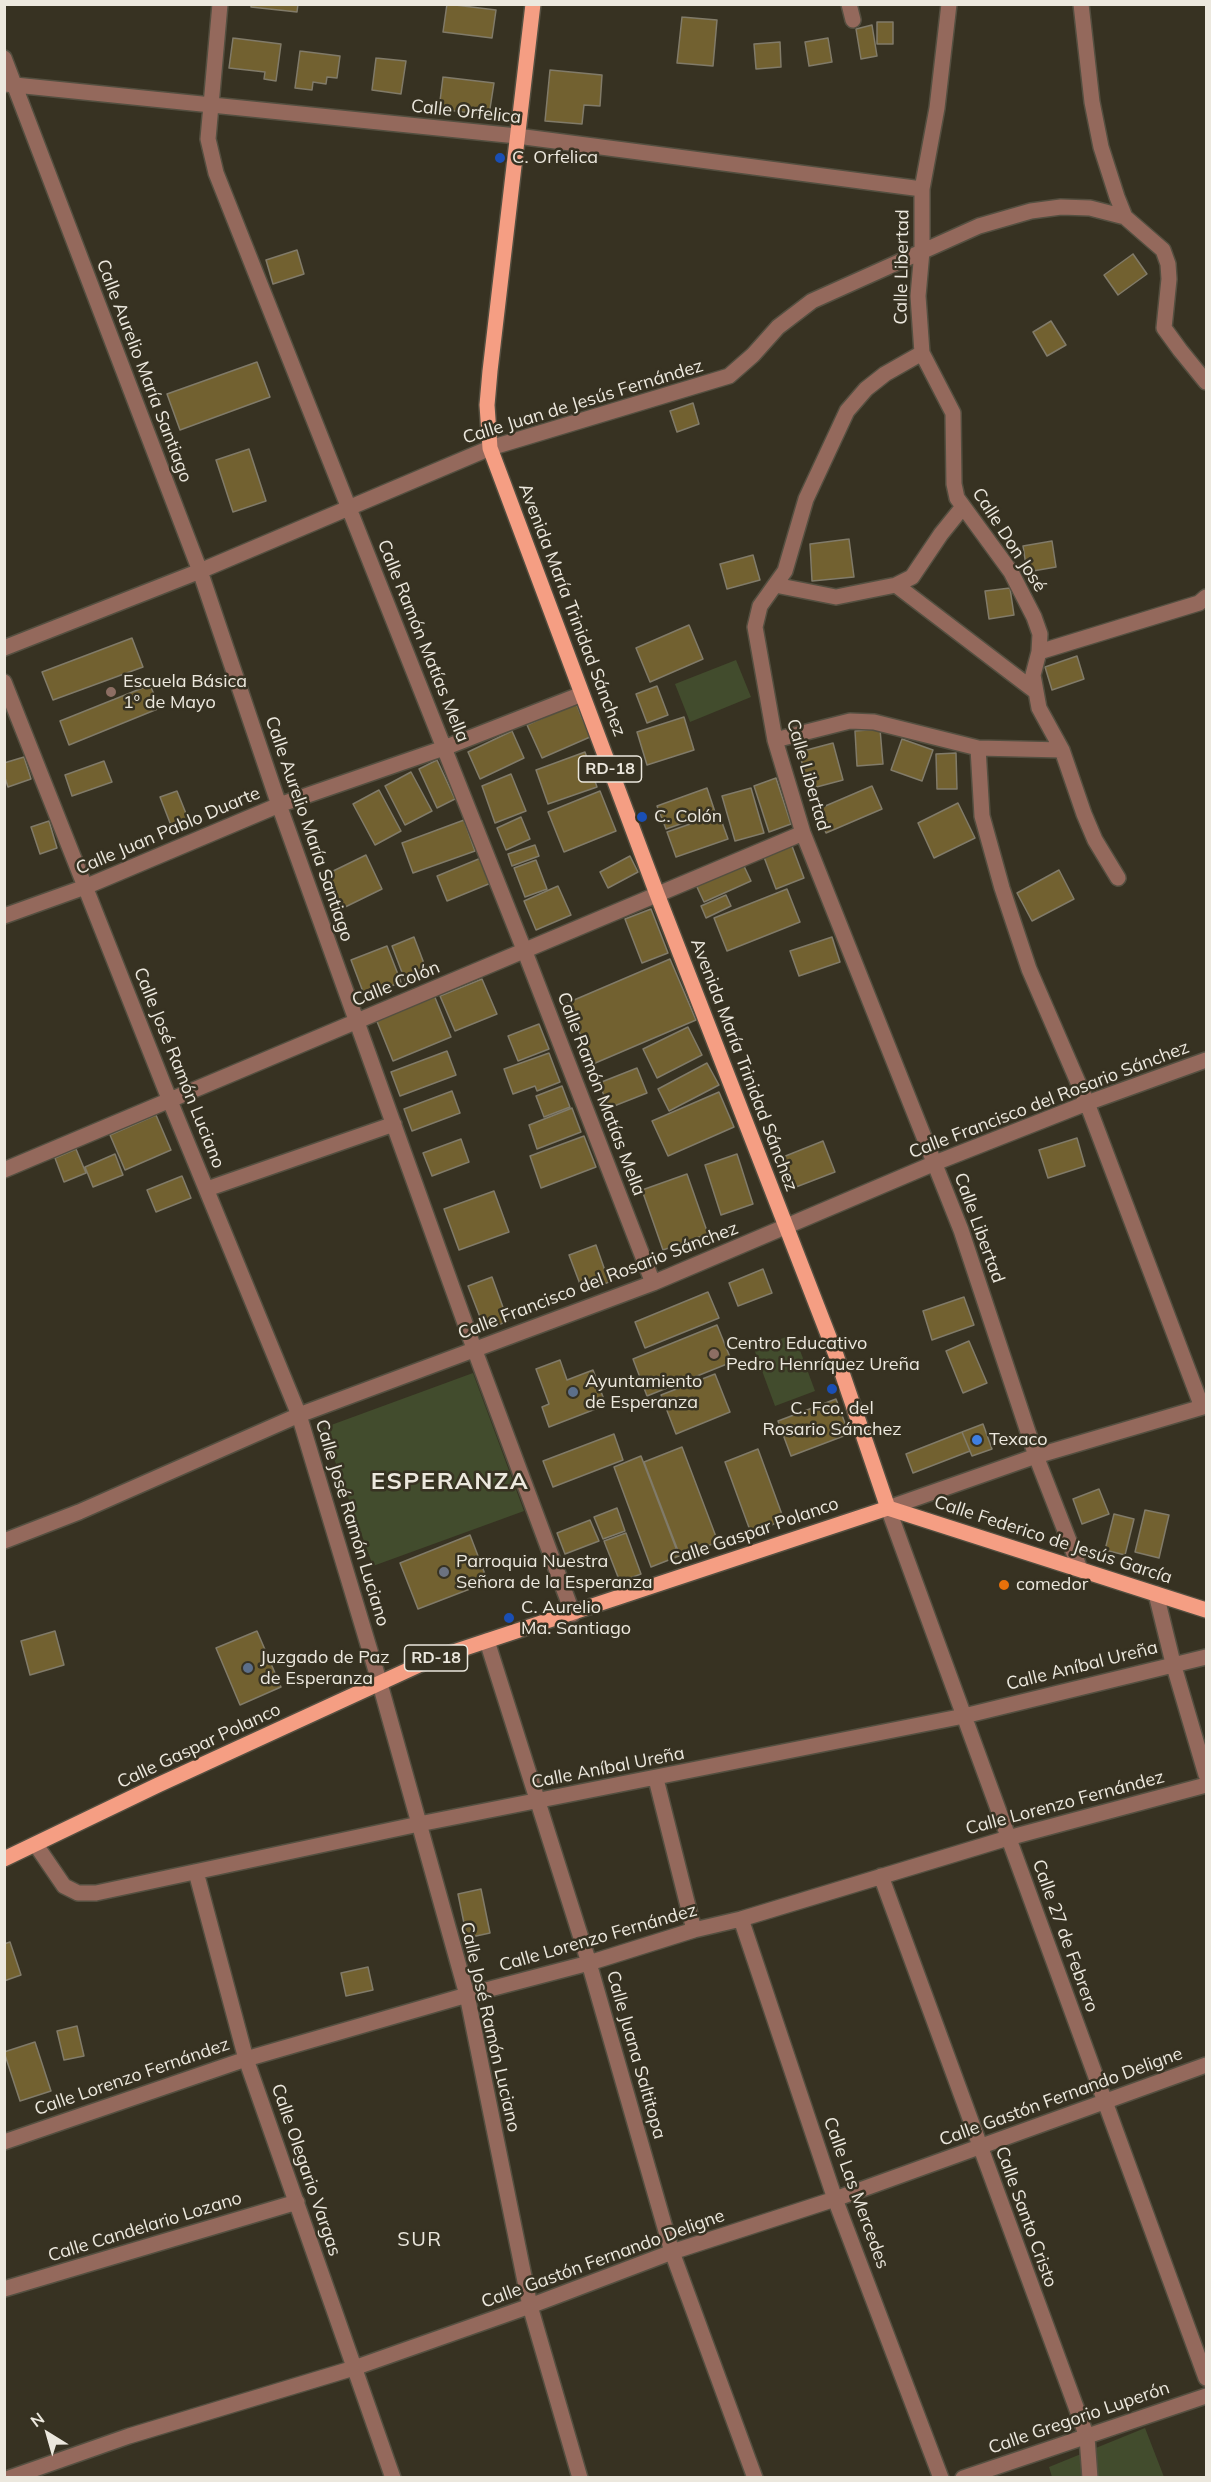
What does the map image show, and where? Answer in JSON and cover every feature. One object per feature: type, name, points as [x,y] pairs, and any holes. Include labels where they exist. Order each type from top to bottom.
[{"type":"main road","name":"Avenida María Trinidad Sánchez","points":[[533,4],[489,371],[487,405],[490,448],[657,894],[836,1355],[888,1508]]},
{"type":"main road","name":"Calle Federico de Jesús García","points":[[888,1508],[1206,1610]]},
{"type":"main road","name":"Calle Gaspar Polanco","points":[[4,1859],[168,1780],[432,1659],[888,1508]]},
{"type":"street","name":"Calle Ramón Matías Mella","points":[[220,4],[209,105],[208,140],[216,173],[525,952],[653,1283]]},
{"type":"street","points":[[849,4],[853,20]]},
{"type":"street","name":"Calle Libertad","points":[[949,4],[937,108],[922,189],[922,251],[918,296],[922,352],[885,374],[866,389],[847,411],[806,499],[785,571],[760,606],[755,627],[775,740],[803,833],[961,1230],[1036,1456],[1080,1569]]},
{"type":"street","points":[[1081,4],[1087,69],[1101,147],[1125,217],[1162,250],[1168,264],[1169,279],[1164,328],[1206,382]]},
{"type":"street","name":"Calle Aurelio María Santiago","points":[[4,58],[9,84],[200,571],[279,805],[475,1351],[573,1614]]},
{"type":"street","name":"Calle Orfelica","points":[[9,84],[516,136],[922,189]]},
{"type":"street","name":"Calle Juan de Jesús Fernández","points":[[4,648],[200,571],[490,448],[729,376],[753,355],[778,327],[812,301],[979,226],[1031,211],[1061,207],[1090,208],[1125,217]]},
{"type":"street","name":"Calle Don José","points":[[922,352],[953,412],[954,484],[957,498],[962,508],[1011,572],[1040,634],[1039,652],[1033,675],[1040,708],[1062,750],[1095,840],[1118,878]]},
{"type":"street","points":[[775,585],[836,597],[896,585],[912,577],[933,549],[940,534],[962,508]]},
{"type":"street","points":[[896,585],[1035,691]]},
{"type":"street","points":[[1039,652],[1199,603],[1206,597]]},
{"type":"street","name":"Calle José Ramón Luciano","points":[[4,682],[170,1101],[299,1415],[380,1684],[467,1995],[530,2306],[577,2477]]},
{"type":"street","name":"Calle Juan Pablo Duarte","points":[[4,916],[85,887],[279,805],[444,748],[582,694]]},
{"type":"street","points":[[775,740],[850,721],[874,722],[978,748],[1062,750]]},
{"type":"street","points":[[888,1508],[1036,1456],[1204,1406],[1087,1103],[1029,969],[1002,888],[982,816],[978,748]]},
{"type":"street","name":"Calle Colón","points":[[4,1170],[803,833]]},
{"type":"street","name":"Calle Francisco del Rosario Sánchez","points":[[4,1541],[79,1512],[299,1415],[653,1283],[935,1163],[1087,1103],[1206,1060]]},
{"type":"street","points":[[207,1190],[394,1124]]},
{"type":"street","name":"Calle 27 de Febrero","points":[[888,1508],[1206,2378]]},
{"type":"street","points":[[1156,1594],[1173,1663],[1206,1775]]},
{"type":"street","name":"Calle Juana Saltitopa","points":[[487,1641],[540,1801],[672,2252],[755,2478]]},
{"type":"street","name":"Calle Aníbal Ureña","points":[[36,1845],[64,1886],[78,1893],[96,1893],[419,1824],[656,1779],[964,1716],[1173,1663],[1206,1657]]},
{"type":"street","points":[[656,1779],[694,1930]]},
{"type":"street","name":"Calle Lorenzo Fernández","points":[[4,2142],[246,2059],[467,1995],[589,1963],[694,1930],[741,1919],[1008,1838],[1206,1785]]},
{"type":"street","name":"Calle Olegario Vargas","points":[[196,1872],[246,2059],[393,2478]]},
{"type":"street","name":"Calle Santo Cristo","points":[[881,1876],[979,2148],[1087,2436],[1090,2478]]},
{"type":"street","name":"Calle Las Mercedes","points":[[741,1919],[835,2199],[941,2478]]},
{"type":"street","name":"Calle Gastón Fernando Deligne","points":[[9,2478],[129,2436],[354,2368],[530,2306],[672,2252],[835,2199],[1206,2065]]},
{"type":"street","name":"Calle Candelario Lozano","points":[[4,2289],[297,2202]]},
{"type":"street","name":"Calle Gregorio Luperón","points":[[963,2478],[1206,2396]]},
{"type":"green space","points":[[736,660],[751,697],[690,722],[675,684]]},
{"type":"green space","points":[[794,1334],[815,1391],[775,1406],[754,1349]]},
{"type":"green space","points":[[473,1373],[524,1511],[373,1566],[323,1428]]},
{"type":"green space","points":[[1145,2428],[1164,2477],[1052,2477],[1049,2467]]},
{"type":"building","points":[[251,4],[298,4],[297,12],[251,7]]},
{"type":"building","points":[[447,4],[496,10],[492,38],[443,32]]},
{"type":"building","points":[[682,17],[717,20],[713,66],[677,63]]},
{"type":"building","points":[[877,22],[893,22],[893,44],[877,44]]},
{"type":"building","points":[[872,25],[877,56],[861,59],[856,29]]},
{"type":"building","points":[[233,38],[281,44],[276,81],[264,79],[265,72],[229,68]]},
{"type":"building","points":[[828,38],[832,62],[809,66],[805,42]]},
{"type":"building","points":[[780,42],[781,67],[756,69],[754,44]]},
{"type":"building","points":[[300,51],[340,56],[337,78],[327,77],[326,84],[313,82],[312,90],[295,88]]},
{"type":"building","points":[[376,58],[406,61],[401,94],[372,90]]},
{"type":"building","points":[[550,70],[602,75],[600,106],[584,105],[582,124],[545,121]]},
{"type":"building","points":[[443,77],[494,83],[489,115],[439,109]]},
{"type":"building","points":[[297,250],[304,274],[273,284],[266,260]]},
{"type":"building","points":[[1133,254],[1147,274],[1118,295],[1104,275]]},
{"type":"building","points":[[1051,321],[1066,345],[1047,356],[1033,332]]},
{"type":"building","points":[[257,362],[270,397],[180,430],[167,394]]},
{"type":"building","points":[[693,403],[699,424],[677,432],[670,411]]},
{"type":"building","points":[[249,449],[266,501],[233,512],[216,460]]},
{"type":"building","points":[[849,539],[854,577],[812,581],[810,544]]},
{"type":"building","points":[[1052,541],[1056,567],[1027,572],[1023,546]]},
{"type":"building","points":[[753,555],[760,580],[727,589],[720,564]]},
{"type":"building","points":[[1010,588],[1014,615],[989,619],[985,591]]},
{"type":"building","points":[[689,625],[703,659],[650,682],[636,648]]},
{"type":"building","points":[[132,638],[143,667],[53,700],[42,672]]},
{"type":"building","points":[[1077,656],[1084,679],[1052,690],[1045,667]]},
{"type":"building","points":[[150,685],[160,708],[69,745],[60,721]]},
{"type":"building","points":[[657,686],[668,715],[647,723],[636,694]]},
{"type":"building","points":[[576,703],[590,737],[542,758],[527,725]]},
{"type":"building","points":[[684,717],[694,750],[647,765],[637,732]]},
{"type":"building","points":[[880,729],[883,764],[857,766],[855,731]]},
{"type":"building","points":[[512,731],[524,758],[480,779],[468,752]]},
{"type":"building","points":[[902,739],[933,750],[922,781],[891,770]]},
{"type":"building","points":[[833,743],[843,780],[809,789],[799,752]]},
{"type":"building","points":[[585,752],[597,787],[548,804],[536,770]]},
{"type":"building","points":[[956,753],[957,789],[937,789],[936,754]]},
{"type":"building","points":[[24,757],[31,779],[8,787],[4,775],[4,763]]},
{"type":"building","points":[[437,760],[455,799],[437,808],[419,769]]},
{"type":"building","points":[[104,761],[112,782],[72,796],[65,775]]},
{"type":"building","points":[[411,772],[432,811],[405,825],[385,786]]},
{"type":"building","points":[[511,774],[526,811],[495,823],[482,786]]},
{"type":"building","points":[[776,778],[791,824],[769,832],[754,786]]},
{"type":"building","points":[[872,786],[882,809],[826,833],[816,810]]},
{"type":"building","points":[[707,788],[715,812],[666,829],[657,806]]},
{"type":"building","points":[[751,788],[764,833],[735,841],[722,796]]},
{"type":"building","points":[[379,790],[401,831],[375,845],[353,804]]},
{"type":"building","points":[[177,791],[189,821],[172,828],[160,797]]},
{"type":"building","points":[[600,791],[616,831],[564,852],[548,812]]},
{"type":"building","points":[[958,803],[975,838],[934,858],[918,823]]},
{"type":"building","points":[[719,814],[728,839],[676,857],[667,832]]},
{"type":"building","points":[[521,817],[530,839],[506,850],[497,828]]},
{"type":"building","points":[[464,820],[475,851],[413,873],[402,843]]},
{"type":"building","points":[[49,821],[57,848],[40,854],[31,827]]},
{"type":"building","points":[[535,845],[539,856],[512,866],[508,854]]},
{"type":"building","points":[[792,846],[804,878],[776,889],[764,857]]},
{"type":"building","points":[[366,855],[382,889],[341,909],[325,875]]},
{"type":"building","points":[[630,856],[638,872],[608,888],[600,872]]},
{"type":"building","points":[[481,858],[491,883],[447,901],[437,876]]},
{"type":"building","points":[[536,860],[547,889],[525,897],[514,868]]},
{"type":"building","points":[[743,864],[751,881],[704,902],[696,885]]},
{"type":"building","points":[[1059,870],[1074,899],[1032,921],[1017,893]]},
{"type":"building","points":[[558,886],[571,915],[536,930],[524,901]]},
{"type":"building","points":[[787,889],[800,922],[727,951],[714,918]]},
{"type":"building","points":[[726,895],[731,906],[706,918],[701,906]]},
{"type":"building","points":[[651,909],[668,953],[642,963],[625,919]]},
{"type":"building","points":[[414,937],[428,974],[406,983],[392,946]]},
{"type":"building","points":[[832,937],[840,962],[799,976],[790,951]]},
{"type":"building","points":[[387,946],[401,982],[365,997],[351,960]]},
{"type":"building","points":[[670,959],[696,1020],[593,1064],[567,1003]]},
{"type":"building","points":[[482,979],[497,1014],[455,1031],[440,996]]},
{"type":"building","points":[[434,995],[451,1037],[393,1061],[376,1019]]},
{"type":"building","points":[[539,1024],[549,1049],[518,1061],[508,1036]]},
{"type":"building","points":[[688,1027],[702,1055],[657,1078],[643,1049]]},
{"type":"building","points":[[447,1051],[456,1075],[400,1096],[391,1072]]},
{"type":"building","points":[[549,1053],[560,1082],[537,1091],[535,1086],[513,1094],[504,1069]]},
{"type":"building","points":[[707,1063],[719,1085],[669,1111],[658,1089]]},
{"type":"building","points":[[637,1068],[647,1093],[609,1108],[599,1083]]},
{"type":"building","points":[[562,1086],[570,1107],[544,1117],[536,1096]]},
{"type":"building","points":[[452,1091],[460,1113],[412,1131],[404,1109]]},
{"type":"building","points":[[719,1092],[734,1127],[668,1156],[652,1121]]},
{"type":"building","points":[[572,1108],[581,1132],[537,1149],[529,1125]]},
{"type":"building","points":[[156,1115],[171,1150],[125,1170],[110,1135]]},
{"type":"building","points":[[584,1136],[596,1167],[541,1188],[530,1156]]},
{"type":"building","points":[[1077,1138],[1085,1166],[1048,1178],[1039,1150]]},
{"type":"building","points":[[461,1139],[469,1162],[432,1176],[423,1153]]},
{"type":"building","points":[[823,1141],[835,1172],[796,1187],[783,1157]]},
{"type":"building","points":[[76,1149],[86,1173],[64,1182],[55,1158]]},
{"type":"building","points":[[115,1154],[123,1175],[93,1187],[85,1167]]},
{"type":"building","points":[[737,1154],[753,1204],[721,1215],[705,1165]]},
{"type":"building","points":[[687,1174],[708,1234],[663,1250],[642,1190]]},
{"type":"building","points":[[182,1176],[191,1198],[156,1212],[147,1190]]},
{"type":"building","points":[[494,1191],[509,1232],[459,1250],[444,1209]]},
{"type":"building","points":[[596,1245],[609,1282],[583,1292],[569,1255]]},
{"type":"building","points":[[763,1269],[772,1293],[738,1306],[729,1283]]},
{"type":"building","points":[[492,1277],[508,1321],[485,1330],[468,1286]]},
{"type":"building","points":[[708,1292],[719,1318],[645,1348],[635,1322]]},
{"type":"building","points":[[964,1297],[974,1325],[932,1340],[923,1311]]},
{"type":"building","points":[[717,1325],[732,1362],[647,1396],[633,1359]]},
{"type":"building","points":[[969,1341],[987,1383],[963,1393],[946,1351]]},
{"type":"building","name":"Ayuntamiento de Esperanza","points":[[560,1360],[567,1380],[593,1370],[606,1405],[549,1427],[542,1407],[549,1404],[536,1369]]},
{"type":"building","points":[[715,1374],[730,1412],[676,1434],[661,1395]]},
{"type":"building","points":[[836,1399],[849,1434],[791,1456],[778,1421]]},
{"type":"building","name":"Texaco","points":[[983,1424],[992,1449],[972,1456],[962,1432]]},
{"type":"building","points":[[962,1432],[970,1451],[913,1473],[906,1454]]},
{"type":"building","points":[[614,1434],[623,1460],[553,1487],[543,1461]]},
{"type":"building","points":[[682,1447],[718,1542],[680,1556],[644,1462]]},
{"type":"building","points":[[758,1449],[784,1520],[751,1533],[725,1462]]},
{"type":"building","points":[[641,1456],[679,1556],[651,1567],[614,1467]]},
{"type":"building","points":[[1099,1489],[1109,1514],[1082,1524],[1073,1499]]},
{"type":"building","points":[[617,1508],[625,1531],[603,1539],[594,1517]]},
{"type":"building","points":[[1145,1510],[1169,1515],[1159,1558],[1135,1552]]},
{"type":"building","points":[[1114,1514],[1134,1519],[1125,1555],[1105,1550]]},
{"type":"building","points":[[590,1520],[599,1541],[565,1554],[557,1533]]},
{"type":"building","points":[[626,1533],[641,1574],[620,1582],[604,1541]]},
{"type":"building","name":"Parroquia Nuestra Señora de la Esperanza","points":[[470,1535],[488,1582],[418,1609],[400,1563]]},
{"type":"building","points":[[55,1631],[64,1665],[30,1675],[21,1641]]},
{"type":"building","name":"Juzgado de Paz de Esperanza","points":[[257,1631],[281,1687],[240,1705],[216,1648]]},
{"type":"building","points":[[481,1889],[490,1933],[467,1938],[458,1894]]},
{"type":"building","points":[[10,1942],[21,1975],[4,1981],[4,1944]]},
{"type":"building","points":[[368,1967],[373,1990],[346,1996],[341,1973]]},
{"type":"building","points":[[77,2026],[84,2056],[64,2060],[57,2031]]},
{"type":"building","points":[[35,2042],[51,2091],[20,2101],[4,2052]]},
{"type":"place","name":"C. Orfelica","points":[[500,158]]},
{"type":"place","name":"Escuela Básica 1º de Mayo","points":[[111,692]]},
{"type":"place","name":"C. Colón","points":[[642,817]]},
{"type":"place","name":"Centro Educativo Pedro Henríquez Ureña","points":[[714,1354]]},
{"type":"place","name":"C. Fco. del Rosario Sánchez","points":[[832,1389]]},
{"type":"place","name":"Ayuntamiento de Esperanza","points":[[573,1392]]},
{"type":"place","name":"Texaco","points":[[977,1440]]},
{"type":"place","name":"Parroquia Nuestra Señora de la Esperanza","points":[[444,1572]]},
{"type":"place","name":"comedor","points":[[1004,1585]]},
{"type":"place","name":"C. Aurelio Ma. Santiago","points":[[509,1618]]},
{"type":"place","name":"Juzgado de Paz de Esperanza","points":[[248,1668]]},
{"type":"district","name":"ESPERANZA","points":[[450,1482]]},
{"type":"district","name":"SUR","points":[[420,2240]]}]
